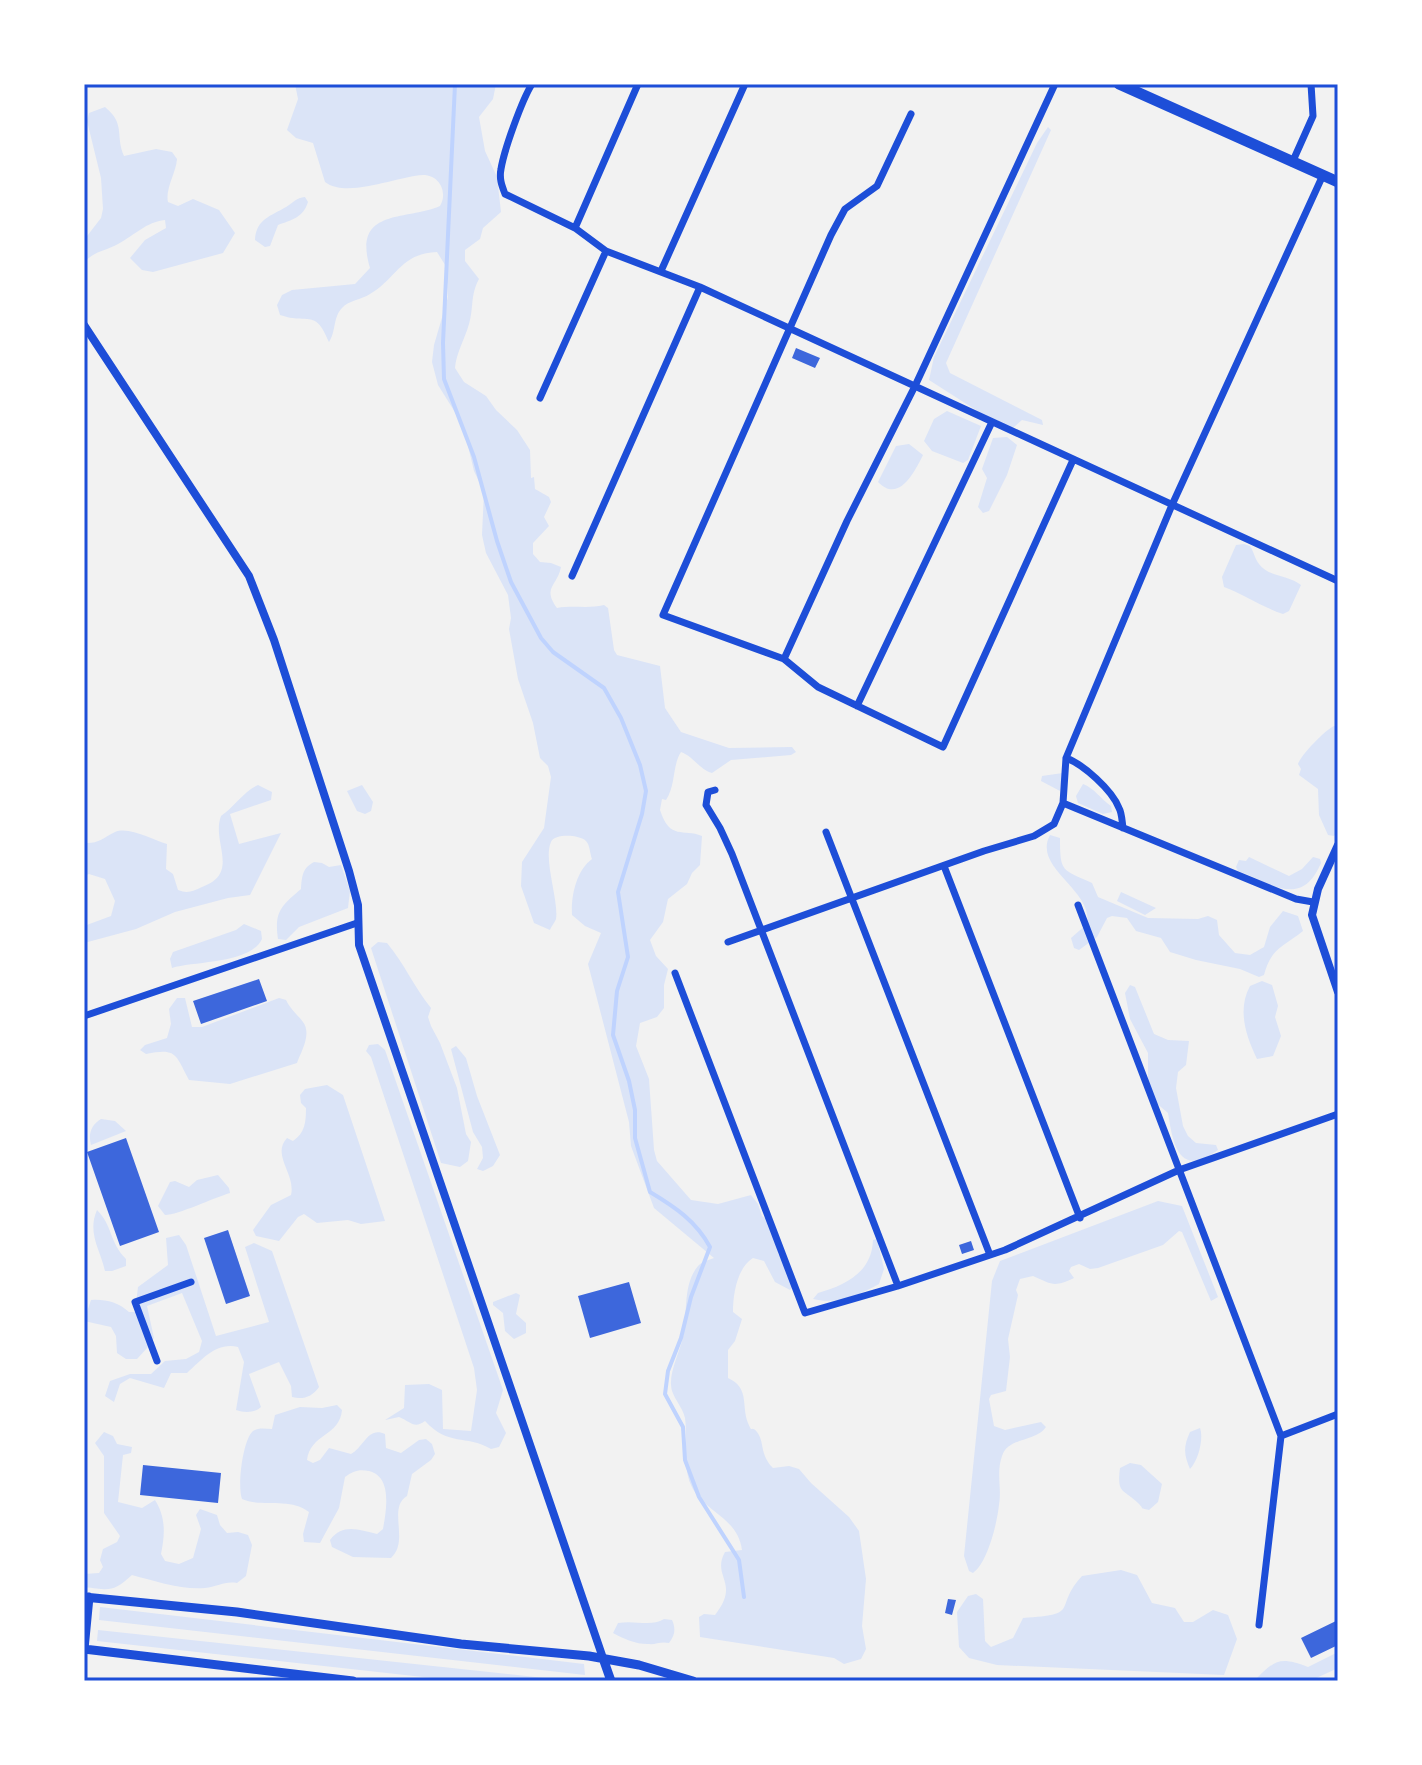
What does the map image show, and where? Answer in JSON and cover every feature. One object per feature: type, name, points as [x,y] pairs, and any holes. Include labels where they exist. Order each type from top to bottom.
[{"type":"main road","points":[[1119,84],[1338,182]]},
{"type":"main road","points":[[353,1681],[84,1649],[86,1597],[237,1612],[461,1644],[589,1656],[639,1665],[693,1681]]},
{"type":"main road","points":[[604,1661],[611,1681]]},
{"type":"street","points":[[532,84],[523,99],[500,171],[505,194],[575,228],[606,251],[700,287],[1338,581]]},
{"type":"street","points":[[575,228],[638,84]]},
{"type":"street","points":[[661,271],[745,84]]},
{"type":"street","points":[[784,659],[1055,84]]},
{"type":"street","points":[[1292,163],[1313,116],[1311,84]]},
{"type":"street","points":[[911,114],[877,186],[845,209],[831,235],[663,615],[784,659],[818,687],[943,747],[1073,460]]},
{"type":"street","points":[[728,942],[1034,836],[1054,824],[1063,803],[1066,758],[1172,505],[1323,175]]},
{"type":"street","points":[[540,398],[606,251]]},
{"type":"street","points":[[572,576],[700,287]]},
{"type":"street","points":[[84,325],[252,583],[338,831],[358,905],[359,945],[604,1661]]},
{"type":"street","points":[[857,706],[992,422]]},
{"type":"street","points":[[1066,758],[1082,764],[1111,796],[1120,808],[1123,828]]},
{"type":"street","points":[[715,790],[708,792],[706,805],[732,854],[898,1286]]},
{"type":"street","points":[[1063,803],[1296,899],[1313,902]]},
{"type":"street","points":[[826,832],[990,1255]]},
{"type":"street","points":[[1338,845],[1313,902],[1312,915],[1338,992]]},
{"type":"street","points":[[944,866],[1080,1218]]},
{"type":"street","points":[[1078,905],[1281,1436],[1259,1625]]},
{"type":"street","points":[[84,1016],[357,923]]},
{"type":"street","points":[[675,973],[805,1313],[990,1255],[1080,1218],[1179,1170],[1338,1114]]},
{"type":"street","points":[[157,1361],[135,1302],[191,1282]]},
{"type":"street","points":[[1281,1436],[1338,1414]]},
{"type":"shaded area","points":[[295,84],[496,84],[493,99],[479,117],[485,151],[497,177],[501,212],[483,228],[480,239],[465,250],[465,261],[479,279],[455,368],[464,382],[486,396],[517,430],[530,450],[531,478],[534,477],[535,489],[549,497],[551,502],[544,517],[549,526],[533,543],[533,554],[540,562],[561,567],[551,591],[553,601],[557,608],[604,605],[608,608],[614,650],[617,655],[660,666],[665,708],[681,732],[729,748],[792,747],[796,752],[731,760],[712,773],[681,752],[669,794],[666,800],[662,799],[660,810],[673,830],[702,836],[700,865],[687,884],[668,899],[663,922],[650,940],[656,956],[668,969],[664,1008],[657,1017],[640,1023],[636,1046],[649,1079],[657,1161],[691,1200],[718,1204],[751,1195],[762,1216],[776,1231],[778,1254],[785,1260],[794,1286],[790,1290],[775,1282],[764,1261],[753,1258],[743,1268],[735,1290],[733,1312],[742,1319],[735,1341],[728,1350],[728,1378],[742,1392],[748,1423],[759,1436],[766,1458],[773,1468],[789,1466],[799,1469],[849,1517],[859,1531],[866,1579],[862,1626],[866,1649],[861,1659],[844,1664],[834,1658],[700,1637],[699,1617],[715,1615],[726,1595],[721,1568],[725,1552],[742,1550],[734,1530],[696,1494],[691,1485],[687,1469],[685,1418],[671,1385],[683,1337],[690,1282],[698,1266],[714,1258],[654,1208],[631,1146],[629,1122],[588,964],[601,933],[585,926],[572,915],[576,884],[582,870],[592,859],[587,843],[579,837],[568,836],[557,837],[551,842],[549,859],[556,919],[550,930],[534,923],[521,886],[522,862],[544,828],[551,777],[548,766],[540,758],[533,723],[518,679],[509,629],[508,595],[486,553],[482,535],[484,492],[474,471],[463,425],[438,385],[432,362],[448,297],[447,268],[437,252],[425,253],[407,262],[379,288],[342,308],[329,342],[315,321],[280,315],[277,305],[282,295],[292,290],[355,284],[370,268],[366,249],[368,235],[375,226],[398,216],[440,206],[443,190],[434,178],[423,175],[359,188],[335,187],[325,182],[313,143],[296,138],[287,130],[298,99]]},
{"type":"shaded area","points":[[105,107],[116,119],[124,156],[156,149],[172,152],[177,159],[168,202],[178,206],[193,199],[219,210],[235,233],[223,253],[153,272],[142,270],[130,258],[145,240],[166,228],[165,220],[146,226],[91,256],[84,263],[84,240],[101,218],[103,209],[101,178],[87,121],[89,113]]},
{"type":"shaded area","points":[[1048,127],[1051,130],[946,363],[950,373],[1042,420],[1043,425],[1022,420],[1013,428],[979,412],[929,380],[934,357],[1037,143]]},
{"type":"shaded area","points":[[305,197],[308,202],[303,212],[278,225],[270,246],[265,247],[255,240],[258,227],[265,219]]},
{"type":"shaded area","points":[[947,411],[981,426],[968,460],[963,463],[932,451],[924,441],[934,419]]},
{"type":"shaded area","points":[[1007,437],[1017,445],[1007,475],[989,511],[983,513],[978,507],[987,478],[982,469],[993,438]]},
{"type":"shaded area","points":[[909,444],[923,455],[920,462],[905,483],[893,489],[886,488],[878,482],[896,446]]},
{"type":"shaded area","points":[[1236,545],[1250,546],[1263,568],[1301,585],[1289,611],[1283,614],[1224,587],[1222,577]]},
{"type":"shaded area","points":[[1338,726],[1338,830],[1334,836],[1328,835],[1319,815],[1318,789],[1299,775],[1301,769],[1298,764],[1314,743]]},
{"type":"shaded area","points":[[1063,773],[1060,791],[1041,781],[1042,776]]},
{"type":"shaded area","points":[[1083,784],[1111,806],[1112,812],[1103,814],[1078,803],[1076,796]]},
{"type":"shaded area","points":[[258,785],[272,792],[271,800],[230,814],[239,844],[281,833],[250,895],[175,912],[136,929],[84,943],[84,926],[111,916],[115,901],[105,879],[89,874],[84,876],[84,843],[97,842],[121,831],[134,832],[167,844],[166,869],[173,874],[178,890],[193,891],[214,881],[220,874],[223,865],[219,836],[221,816]]},
{"type":"shaded area","points":[[362,785],[373,802],[371,811],[365,814],[357,811],[347,791]]},
{"type":"shaded area","points":[[1050,835],[1060,838],[1065,868],[1092,883],[1098,897],[1148,918],[1198,919],[1208,916],[1217,920],[1219,935],[1235,953],[1250,955],[1264,947],[1270,927],[1283,911],[1298,916],[1303,931],[1274,953],[1264,975],[1259,977],[1240,969],[1170,952],[1161,938],[1136,931],[1127,918],[1107,918],[1097,937],[1079,950],[1074,948],[1071,938],[1087,924],[1087,912],[1082,900],[1049,858],[1047,847]]},
{"type":"shaded area","points":[[1249,857],[1289,876],[1302,869],[1313,857],[1320,859],[1321,863],[1304,886],[1284,889],[1238,871],[1239,860],[1246,861]]},
{"type":"shaded area","points":[[314,862],[329,867],[341,865],[350,891],[348,908],[299,927],[286,940],[278,939],[280,910],[301,889],[305,870]]},
{"type":"shaded area","points":[[1121,892],[1156,908],[1145,915],[1117,901]]},
{"type":"shaded area","points":[[244,924],[261,931],[262,939],[256,947],[234,957],[172,968],[170,959],[173,952],[236,930]]},
{"type":"shaded area","points":[[378,942],[387,943],[431,1008],[428,1017],[457,1088],[466,1134],[471,1142],[468,1161],[460,1167],[441,1163],[371,948]]},
{"type":"shaded area","points":[[1262,981],[1272,985],[1278,1006],[1275,1017],[1281,1036],[1273,1056],[1257,1059],[1249,1041],[1244,1004],[1250,986]]},
{"type":"shaded area","points":[[1130,985],[1135,987],[1154,1034],[1168,1040],[1189,1041],[1186,1065],[1178,1072],[1176,1088],[1183,1126],[1188,1136],[1196,1143],[1216,1145],[1218,1150],[1205,1158],[1194,1161],[1180,1154],[1172,1136],[1168,1113],[1148,1096],[1148,1053],[1130,1019],[1125,993]]},
{"type":"shaded area","points":[[177,998],[185,998],[192,1027],[202,1027],[279,998],[286,1000],[303,1022],[306,1032],[297,1063],[230,1084],[189,1080],[174,1055],[164,1052],[146,1054],[140,1050],[145,1045],[167,1038],[171,1024],[169,1009]]},
{"type":"shaded area","points":[[378,1044],[385,1050],[503,1390],[496,1413],[506,1433],[499,1447],[491,1449],[450,1437],[425,1421],[415,1425],[399,1417],[385,1420],[404,1408],[405,1385],[429,1384],[442,1390],[443,1429],[471,1431],[477,1390],[474,1368],[371,1057],[366,1051],[369,1045]]},
{"type":"shaded area","points":[[456,1046],[466,1058],[500,1155],[493,1166],[483,1171],[477,1169],[483,1158],[482,1147],[473,1132],[451,1049]]},
{"type":"shaded area","points":[[327,1085],[343,1095],[385,1221],[317,1223],[304,1214],[279,1241],[256,1236],[253,1230],[271,1205],[291,1195],[292,1187],[282,1151],[287,1138],[293,1141],[304,1127],[306,1108],[301,1103],[300,1095],[305,1089]]},
{"type":"shaded area","points":[[101,1119],[115,1121],[126,1131],[91,1145],[91,1130]]},
{"type":"shaded area","points":[[218,1175],[230,1193],[171,1214],[165,1215],[158,1206],[170,1182],[189,1187],[197,1180]]},
{"type":"shaded area","points":[[1158,1201],[1182,1206],[1218,1297],[1211,1301],[1179,1231],[1163,1245],[1098,1268],[1090,1269],[1079,1264],[1071,1267],[1069,1271],[1074,1278],[1061,1283],[1049,1283],[1033,1276],[1020,1279],[1008,1339],[1010,1357],[1006,1391],[991,1395],[989,1399],[994,1426],[1005,1430],[1041,1422],[1046,1427],[1005,1450],[1000,1462],[999,1505],[991,1542],[978,1568],[973,1573],[969,1571],[964,1556],[992,1281],[1000,1261]]},
{"type":"shaded area","points":[[97,1210],[126,1259],[126,1266],[105,1271],[94,1234]]},
{"type":"shaded area","points":[[179,1235],[186,1245],[216,1336],[269,1322],[245,1247],[254,1243],[272,1251],[319,1387],[313,1393],[304,1398],[292,1397],[291,1386],[279,1362],[249,1374],[261,1407],[249,1412],[236,1410],[244,1362],[238,1347],[230,1346],[216,1349],[187,1373],[171,1373],[164,1388],[130,1378],[120,1384],[114,1402],[105,1396],[110,1381],[130,1374],[151,1374],[165,1361],[186,1359],[199,1352],[202,1341],[182,1293],[147,1306],[154,1338],[137,1359],[126,1359],[117,1353],[116,1336],[111,1327],[84,1321],[91,1300],[111,1302],[135,1312],[138,1287],[168,1265],[166,1238]]},
{"type":"shaded area","points":[[877,1239],[884,1269],[879,1284],[839,1300],[813,1299],[818,1293],[856,1276],[868,1261],[873,1240]]},
{"type":"shaded area","points":[[516,1293],[520,1295],[516,1314],[526,1323],[526,1333],[514,1339],[505,1331],[503,1313],[493,1302]]},
{"type":"shaded area","points":[[337,1405],[342,1410],[340,1419],[309,1451],[307,1460],[313,1463],[320,1460],[329,1448],[351,1454],[370,1435],[379,1432],[385,1434],[386,1448],[401,1453],[419,1440],[426,1439],[432,1444],[435,1454],[412,1474],[407,1496],[401,1501],[399,1543],[391,1558],[353,1557],[332,1547],[330,1540],[340,1531],[358,1530],[377,1534],[383,1529],[386,1496],[385,1487],[377,1474],[362,1470],[345,1477],[339,1508],[320,1543],[304,1542],[309,1512],[293,1505],[242,1499],[242,1463],[246,1443],[253,1431],[272,1429],[275,1415],[300,1407]]},
{"type":"shaded area","points":[[1200,1428],[1200,1450],[1190,1469],[1186,1442],[1190,1432]]},
{"type":"shaded area","points":[[104,1432],[113,1436],[117,1444],[132,1447],[131,1453],[123,1455],[118,1502],[142,1508],[155,1500],[163,1520],[161,1554],[165,1561],[179,1564],[193,1558],[201,1529],[196,1515],[200,1509],[217,1515],[227,1533],[248,1535],[252,1545],[246,1576],[237,1583],[205,1588],[177,1586],[132,1575],[110,1589],[84,1587],[84,1574],[99,1573],[103,1567],[100,1560],[103,1549],[117,1542],[120,1536],[104,1513],[104,1456],[95,1443]]},
{"type":"shaded area","points":[[1130,1463],[1141,1465],[1162,1484],[1158,1502],[1149,1510],[1142,1508],[1120,1487],[1120,1468]]},
{"type":"shaded area","points":[[1121,1570],[1137,1575],[1152,1603],[1175,1608],[1184,1622],[1193,1622],[1213,1610],[1228,1615],[1237,1639],[1224,1675],[997,1665],[969,1658],[959,1647],[957,1612],[968,1596],[976,1594],[983,1599],[985,1641],[991,1647],[1013,1638],[1023,1618],[1060,1612],[1082,1576]]},
{"type":"shaded area","points":[[100,1607],[584,1664],[585,1675],[99,1620]]},
{"type":"shaded area","points":[[672,1620],[674,1626],[674,1635],[669,1643],[639,1643],[613,1633],[618,1623],[654,1623]]},
{"type":"shaded area","points":[[98,1630],[572,1681],[459,1681],[97,1641]]},
{"type":"shaded area","points":[[1338,1652],[1338,1668],[1310,1681],[1254,1681],[1278,1662],[1308,1667]]},
{"type":"building","points":[[796,348],[820,358],[815,368],[792,358]]},
{"type":"building","points":[[259,979],[267,1001],[201,1024],[193,1001]]},
{"type":"building","points":[[126,1138],[159,1232],[120,1246],[87,1152]]},
{"type":"building","points":[[228,1230],[250,1296],[226,1304],[204,1238]]},
{"type":"building","points":[[971,1241],[974,1250],[962,1254],[959,1245]]},
{"type":"building","points":[[629,1282],[641,1323],[590,1338],[578,1296]]},
{"type":"building","points":[[143,1465],[221,1473],[218,1503],[140,1495]]},
{"type":"building","points":[[948,1599],[956,1600],[952,1615],[945,1613]]},
{"type":"building","points":[[1338,1620],[1338,1645],[1311,1658],[1301,1638]]},
{"type":"waterway","points":[[455,84],[444,379],[474,457],[511,582],[541,638],[553,652],[604,688],[621,718],[640,765],[646,791],[618,892],[628,957],[617,991],[613,1035],[629,1081],[635,1110],[635,1138],[650,1192],[684,1215],[710,1247],[668,1371],[665,1394],[683,1427],[685,1460],[699,1497],[739,1560],[744,1597]]}]
